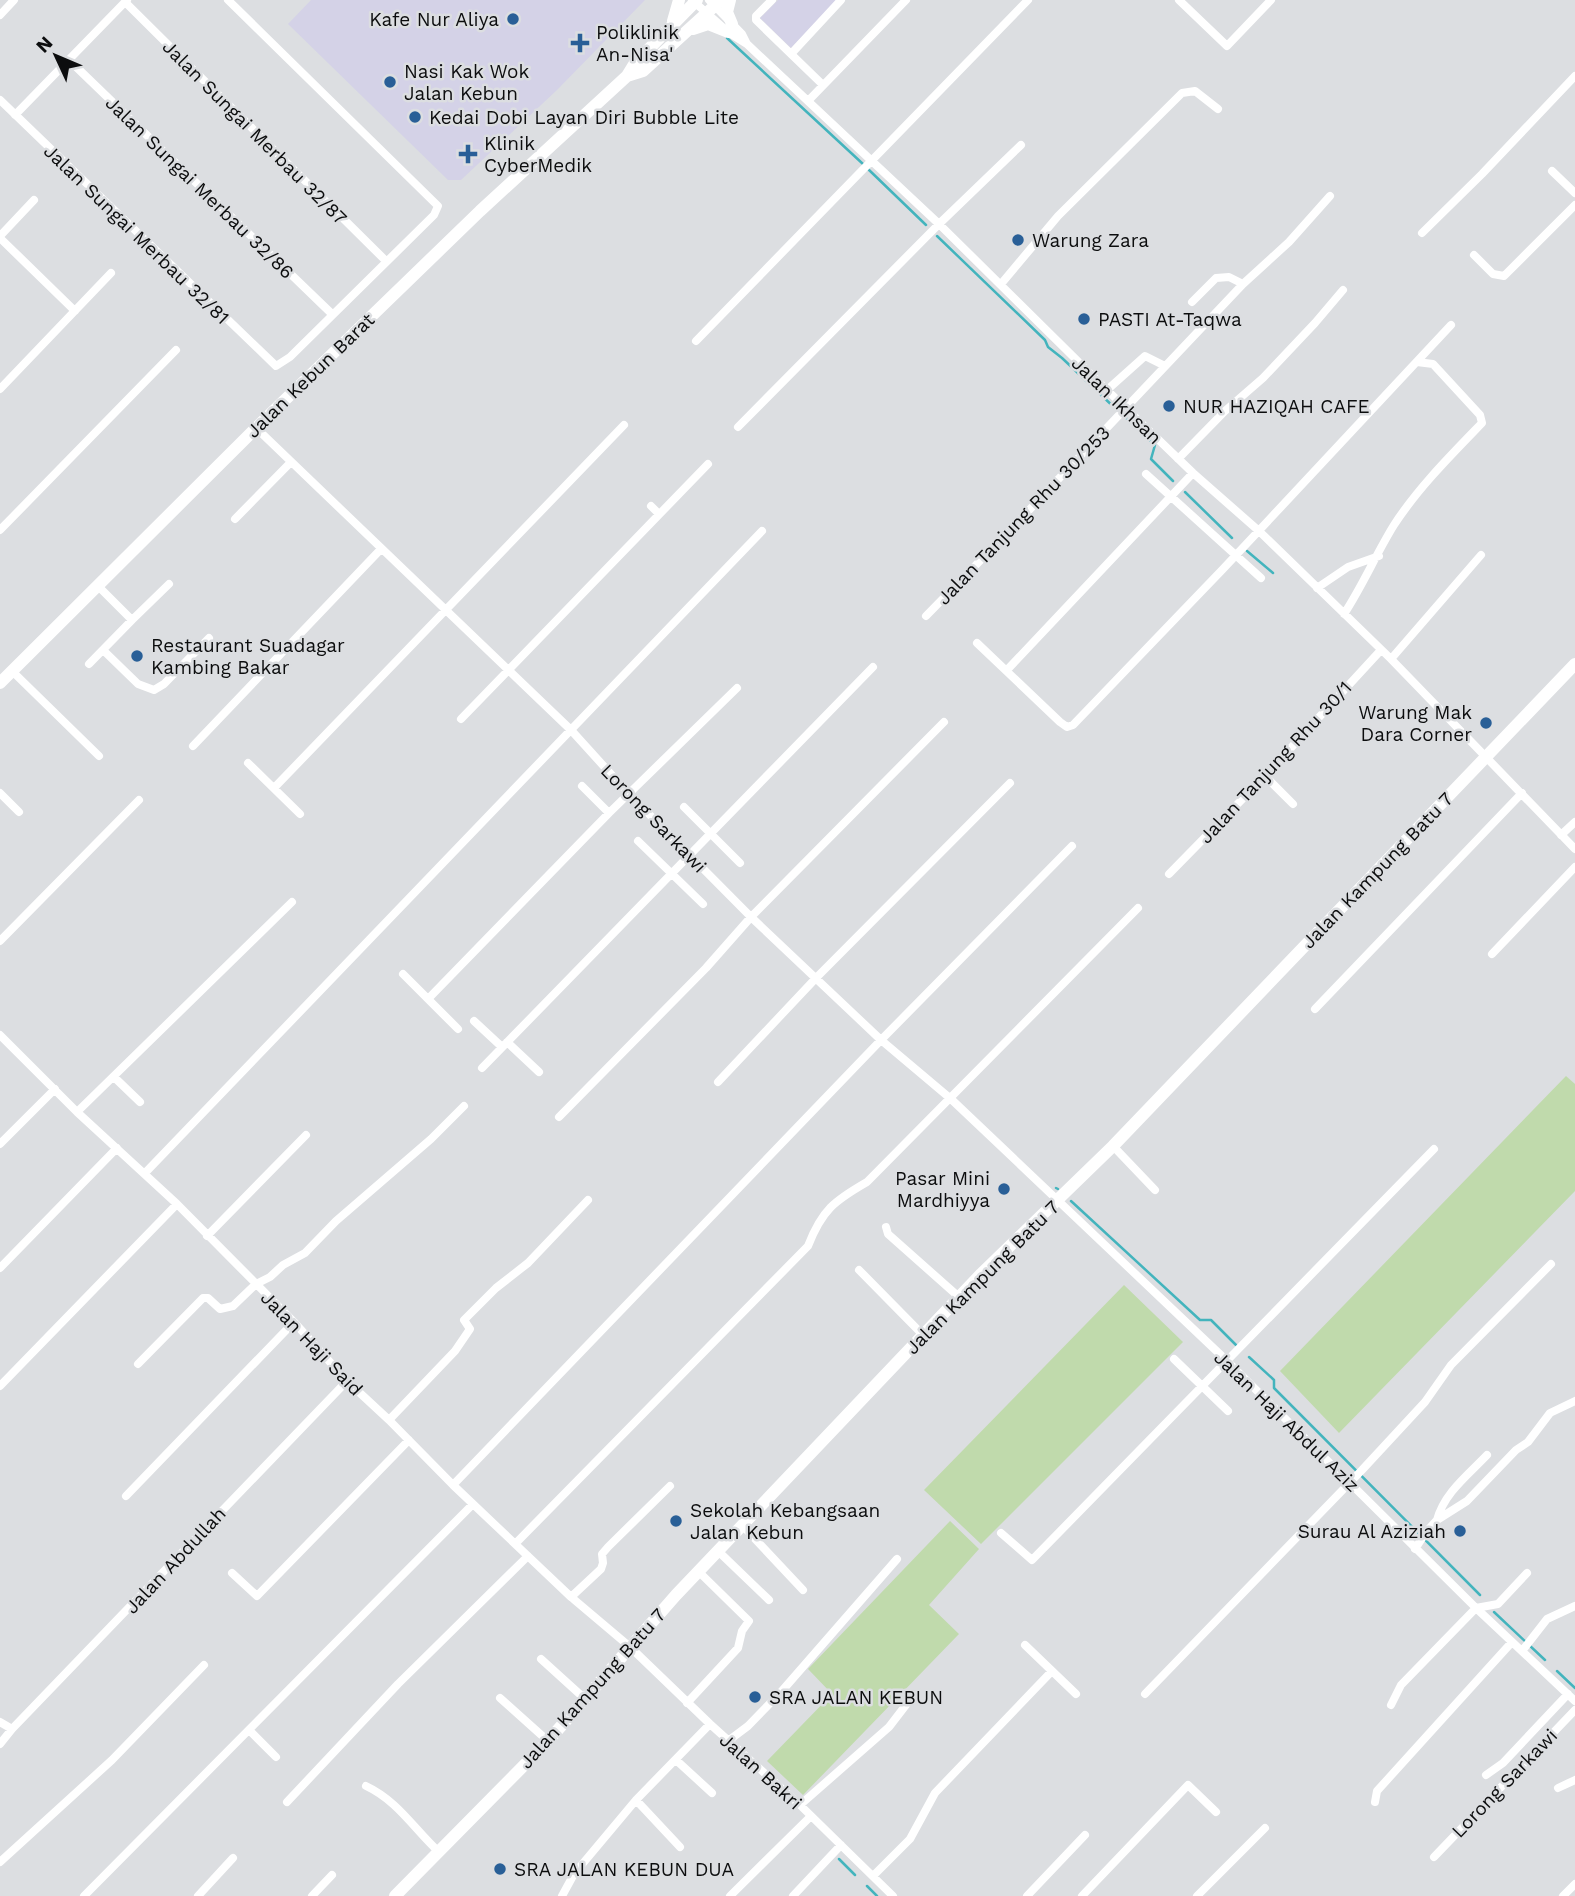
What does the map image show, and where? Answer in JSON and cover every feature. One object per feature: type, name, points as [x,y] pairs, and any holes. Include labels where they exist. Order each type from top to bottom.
[{"type":"street","points":[[0,15],[14,0]]},
{"type":"street","points":[[228,0],[438,206],[434,215],[332,314]]},
{"type":"street","points":[[672,25],[679,0]]},
{"type":"street","points":[[678,40],[701,24],[730,28],[727,12],[730,0]]},
{"type":"street","points":[[772,0],[755,18],[823,85]]},
{"type":"street","points":[[791,54],[841,0]]},
{"type":"street","points":[[808,101],[906,0]]},
{"type":"street","points":[[696,341],[1028,0]]},
{"type":"street","points":[[1179,0],[1227,46],[1271,0]]},
{"type":"street","points":[[15,115],[126,1]]},
{"type":"street","name":"Jalan Sungai Merbau 32/87","points":[[126,1],[386,261]]},
{"type":"street","name":"Jalan Kebun Barat","points":[[0,683],[256,428],[480,211],[628,76],[635,63],[695,1]]},
{"type":"street","name":"Jalan Ikhsan","points":[[695,1],[713,5],[730,28],[1001,284],[1107,390],[1122,411],[1259,531],[1391,659],[1575,849]]},
{"type":"street","name":"Jalan Kebun Barat","points":[[628,76],[643,71],[713,5]]},
{"type":"street","name":"Jalan Sungai Merbau 32/86","points":[[69,60],[332,314]]},
{"type":"street","points":[[1422,233],[1575,76]]},
{"type":"street","points":[[1001,284],[1058,216],[1182,93],[1195,90],[1219,109]]},
{"type":"street","name":"Jalan Sungai Merbau 32/81","points":[[0,100],[276,366],[290,357],[332,314]]},
{"type":"street","points":[[738,427],[1021,145]]},
{"type":"street","points":[[1552,171],[1575,193]]},
{"type":"street","name":"Jalan Tanjung Rhu 30/253","points":[[926,616],[1243,284],[1289,242],[1330,196]]},
{"type":"street","points":[[34,200],[0,237],[75,311]]},
{"type":"street","points":[[1474,255],[1493,274],[1504,276],[1575,205]]},
{"type":"street","points":[[0,389],[111,273]]},
{"type":"street","points":[[1192,302],[1216,278],[1229,277],[1243,284]]},
{"type":"street","points":[[1178,459],[1224,411],[1263,379],[1343,290]]},
{"type":"street","points":[[977,643],[1060,722],[1067,727],[1073,725],[1451,325]]},
{"type":"street","points":[[0,530],[176,350]]},
{"type":"street","points":[[1107,390],[1145,356],[1165,366]]},
{"type":"street","points":[[1344,614],[1379,556],[1394,525],[1441,458],[1482,423],[1482,419],[1433,364],[1417,362]]},
{"type":"street","points":[[274,788],[624,425]]},
{"type":"street","name":"Lorong Sarkawi","points":[[256,428],[571,730],[629,794],[751,917],[881,1040],[951,1099],[1058,1202]]},
{"type":"street","points":[[235,519],[291,462]]},
{"type":"street","points":[[461,719],[708,464]]},
{"type":"street","points":[[1007,670],[1193,473]]},
{"type":"street","points":[[1146,474],[1173,493],[1261,578]]},
{"type":"street","points":[[651,506],[659,514]]},
{"type":"street","points":[[145,1173],[762,531]]},
{"type":"street","points":[[193,746],[380,549]]},
{"type":"street","points":[[1391,659],[1481,555]]},
{"type":"street","points":[[1317,588],[1348,567],[1379,556]]},
{"type":"street","points":[[89,664],[169,584]]},
{"type":"street","points":[[97,585],[132,621]]},
{"type":"street","points":[[103,650],[138,684],[154,690],[164,684],[209,638]]},
{"type":"street","name":"Jalan Tanjung Rhu 30/1","points":[[1169,874],[1265,776],[1381,650]]},
{"type":"street","name":"Jalan Kampung Batu 7","points":[[395,1896],[548,1741],[629,1646],[698,1571],[959,1297],[1113,1146],[1575,664]]},
{"type":"street","points":[[482,1068],[873,667]]},
{"type":"street","points":[[12,671],[99,756]]},
{"type":"street","points":[[428,999],[609,813],[737,688]]},
{"type":"street","points":[[559,1117],[706,968],[751,917],[944,722]]},
{"type":"street","points":[[248,763],[300,814]]},
{"type":"street","points":[[1265,776],[1293,804]]},
{"type":"street","points":[[718,1082],[816,978],[1010,783]]},
{"type":"street","points":[[582,786],[609,813]]},
{"type":"street","points":[[0,793],[19,812]]},
{"type":"street","points":[[1315,1009],[1522,793]]},
{"type":"street","points":[[0,941],[139,800]]},
{"type":"street","points":[[684,807],[740,863]]},
{"type":"street","points":[[1561,835],[1575,822]]},
{"type":"street","points":[[638,841],[703,904]]},
{"type":"street","points":[[453,1485],[881,1040],[1072,846]]},
{"type":"street","points":[[1492,954],[1575,867]]},
{"type":"street","points":[[77,1112],[292,902]]},
{"type":"street","points":[[515,1544],[808,1245],[816,1225],[838,1199],[867,1182],[1138,908]]},
{"type":"street","points":[[403,974],[458,1029]]},
{"type":"street","points":[[474,1021],[538,1072]]},
{"type":"street","name":"Jalan Haji Said","points":[[0,1035],[77,1112],[177,1204],[294,1322],[346,1381],[453,1485],[571,1597],[629,1646]]},
{"type":"street","points":[[114,1077],[140,1102]]},
{"type":"street","points":[[0,1144],[55,1089]]},
{"type":"street","points":[[138,1364],[203,1298],[208,1298],[220,1309],[233,1306],[256,1284],[304,1253],[464,1106]]},
{"type":"street","points":[[207,1236],[306,1135]]},
{"type":"street","points":[[1113,1146],[1154,1190]]},
{"type":"street","points":[[0,1268],[117,1148]]},
{"type":"street","points":[[1001,1532],[1032,1560],[1434,1149]]},
{"type":"street","points":[[389,1420],[455,1351],[470,1329],[464,1320],[496,1287],[528,1263],[588,1200]]},
{"type":"street","name":"Jalan Haji Abdul Aziz","points":[[1058,1202],[1352,1480],[1476,1608],[1511,1642],[1524,1649],[1572,1698]]},
{"type":"street","points":[[0,1386],[177,1204]]},
{"type":"street","points":[[886,1227],[888,1234],[959,1297]]},
{"type":"street","points":[[1145,1695],[1362,1470],[1425,1402],[1451,1365],[1551,1264]]},
{"type":"street","points":[[859,1270],[923,1335]]},
{"type":"street","points":[[126,1496],[294,1322]]},
{"type":"street","points":[[1174,1359],[1228,1411]]},
{"type":"street","name":"Jalan Abdullah","points":[[0,1744],[346,1381]]},
{"type":"street","points":[[1417,1546],[1437,1520],[1467,1501],[1516,1450],[1528,1442],[1550,1413],[1575,1401]]},
{"type":"street","points":[[232,1573],[257,1596],[409,1440]]},
{"type":"street","points":[[1437,1520],[1441,1505],[1486,1455]]},
{"type":"street","points":[[571,1597],[601,1569],[602,1554],[608,1547],[670,1486]]},
{"type":"street","points":[[85,1896],[473,1504]]},
{"type":"street","points":[[742,1525],[803,1590]]},
{"type":"street","points":[[718,1551],[769,1600]]},
{"type":"street","points":[[288,1802],[398,1684],[528,1556]]},
{"type":"street","points":[[728,1741],[748,1726],[781,1692],[897,1559]]},
{"type":"street","points":[[688,1703],[733,1655],[738,1648],[742,1631],[750,1621],[698,1571]]},
{"type":"street","points":[[1391,1704],[1401,1685],[1476,1608],[1498,1604],[1527,1573]]},
{"type":"street","points":[[1524,1649],[1551,1616],[1575,1605]]},
{"type":"street","points":[[1375,1801],[1377,1791],[1511,1642]]},
{"type":"street","points":[[1025,1645],[1076,1694]]},
{"type":"street","name":"Jalan Bakri","points":[[629,1646],[709,1724],[800,1805],[893,1896]]},
{"type":"street","points":[[541,1658],[584,1698]]},
{"type":"street","points":[[0,1862],[95,1776],[204,1665]]},
{"type":"street","points":[[873,1876],[910,1839],[935,1793],[1052,1671]]},
{"type":"street","points":[[500,1698],[548,1741]]},
{"type":"street","points":[[1486,1775],[1503,1763],[1572,1698]]},
{"type":"street","points":[[800,1805],[889,1727],[909,1701]]},
{"type":"street","name":"Lorong Sarkawi","points":[[1434,1857],[1575,1710]]},
{"type":"street","points":[[0,1722],[12,1729]]},
{"type":"street","points":[[562,1896],[574,1874],[636,1800],[709,1724]]},
{"type":"street","points":[[249,1730],[276,1757]]},
{"type":"street","points":[[676,1759],[712,1793]]},
{"type":"street","points":[[1559,1788],[1575,1780]]},
{"type":"street","points":[[1082,1896],[1188,1785],[1216,1812]]},
{"type":"street","points":[[366,1786],[380,1792],[402,1810],[418,1833],[439,1852]]},
{"type":"street","points":[[636,1800],[680,1847]]},
{"type":"street","points":[[730,1896],[811,1816]]},
{"type":"street","points":[[1197,1896],[1265,1828]]},
{"type":"street","points":[[1027,1896],[1085,1835]]},
{"type":"street","points":[[793,1896],[841,1845]]},
{"type":"street","points":[[198,1896],[233,1858]]},
{"type":"street","points":[[312,1896],[332,1875]]},
{"type":"street","points":[[1563,1896],[1575,1884]]},
{"type":"shaded area","points":[[311,0],[645,0],[557,90],[461,180],[448,180],[288,24]]},
{"type":"shaded area","points":[[778,0],[837,0],[791,48],[760,18]]},
{"type":"green space","points":[[1566,1076],[1575,1084],[1575,1191],[1339,1433],[1280,1371]]},
{"type":"green space","points":[[1124,1285],[1183,1342],[981,1544],[924,1490]]},
{"type":"green space","points":[[950,1521],[979,1549],[929,1605],[959,1634],[803,1795],[767,1761],[832,1694],[808,1669]]},
{"type":"waterway","points":[[727,38],[863,164]]},
{"type":"waterway","points":[[868,169],[926,225]]},
{"type":"waterway","points":[[937,236],[1045,340],[1048,347],[1118,411]]},
{"type":"waterway","points":[[1123,415],[1155,445],[1151,459],[1173,481]]},
{"type":"waterway","points":[[1185,492],[1232,538]]},
{"type":"waterway","points":[[1247,551],[1273,573]]},
{"type":"waterway","points":[[1071,1201],[1200,1320],[1211,1320],[1236,1345]]},
{"type":"waterway","points":[[1249,1357],[1274,1380],[1274,1388],[1480,1595]]},
{"type":"waterway","points":[[1494,1612],[1545,1660]]},
{"type":"waterway","points":[[1557,1671],[1575,1688]]},
{"type":"waterway","points":[[839,1859],[855,1875]]},
{"type":"waterway","points":[[867,1886],[877,1896]]},
{"type":"place","name":"Kafe Nur Aliya","points":[[513,19]]},
{"type":"place","name":"Poliklinik An-Nisa'","points":[[580,43]]},
{"type":"place","name":"Nasi Kak Wok Jalan Kebun","points":[[390,82]]},
{"type":"place","name":"Kedai Dobi Layan Diri Bubble Lite","points":[[415,117]]},
{"type":"place","name":"Klinik CyberMedik","points":[[468,154]]},
{"type":"place","name":"Warung Zara","points":[[1018,240]]},
{"type":"place","name":"PASTI At-Taqwa","points":[[1084,319]]},
{"type":"place","name":"NUR HAZIQAH CAFE","points":[[1169,406]]},
{"type":"place","name":"Restaurant Suadagar Kambing Bakar","points":[[137,656]]},
{"type":"place","name":"Warung Mak Dara Corner","points":[[1486,723]]},
{"type":"place","name":"Pasar Mini Mardhiyya","points":[[1004,1189]]},
{"type":"place","name":"Sekolah Kebangsaan Jalan Kebun","points":[[676,1521]]},
{"type":"place","name":"Surau Al Aziziah","points":[[1460,1531]]},
{"type":"place","name":"SRA JALAN KEBUN","points":[[755,1697]]},
{"type":"place","name":"SRA JALAN KEBUN DUA","points":[[500,1869]]}]
